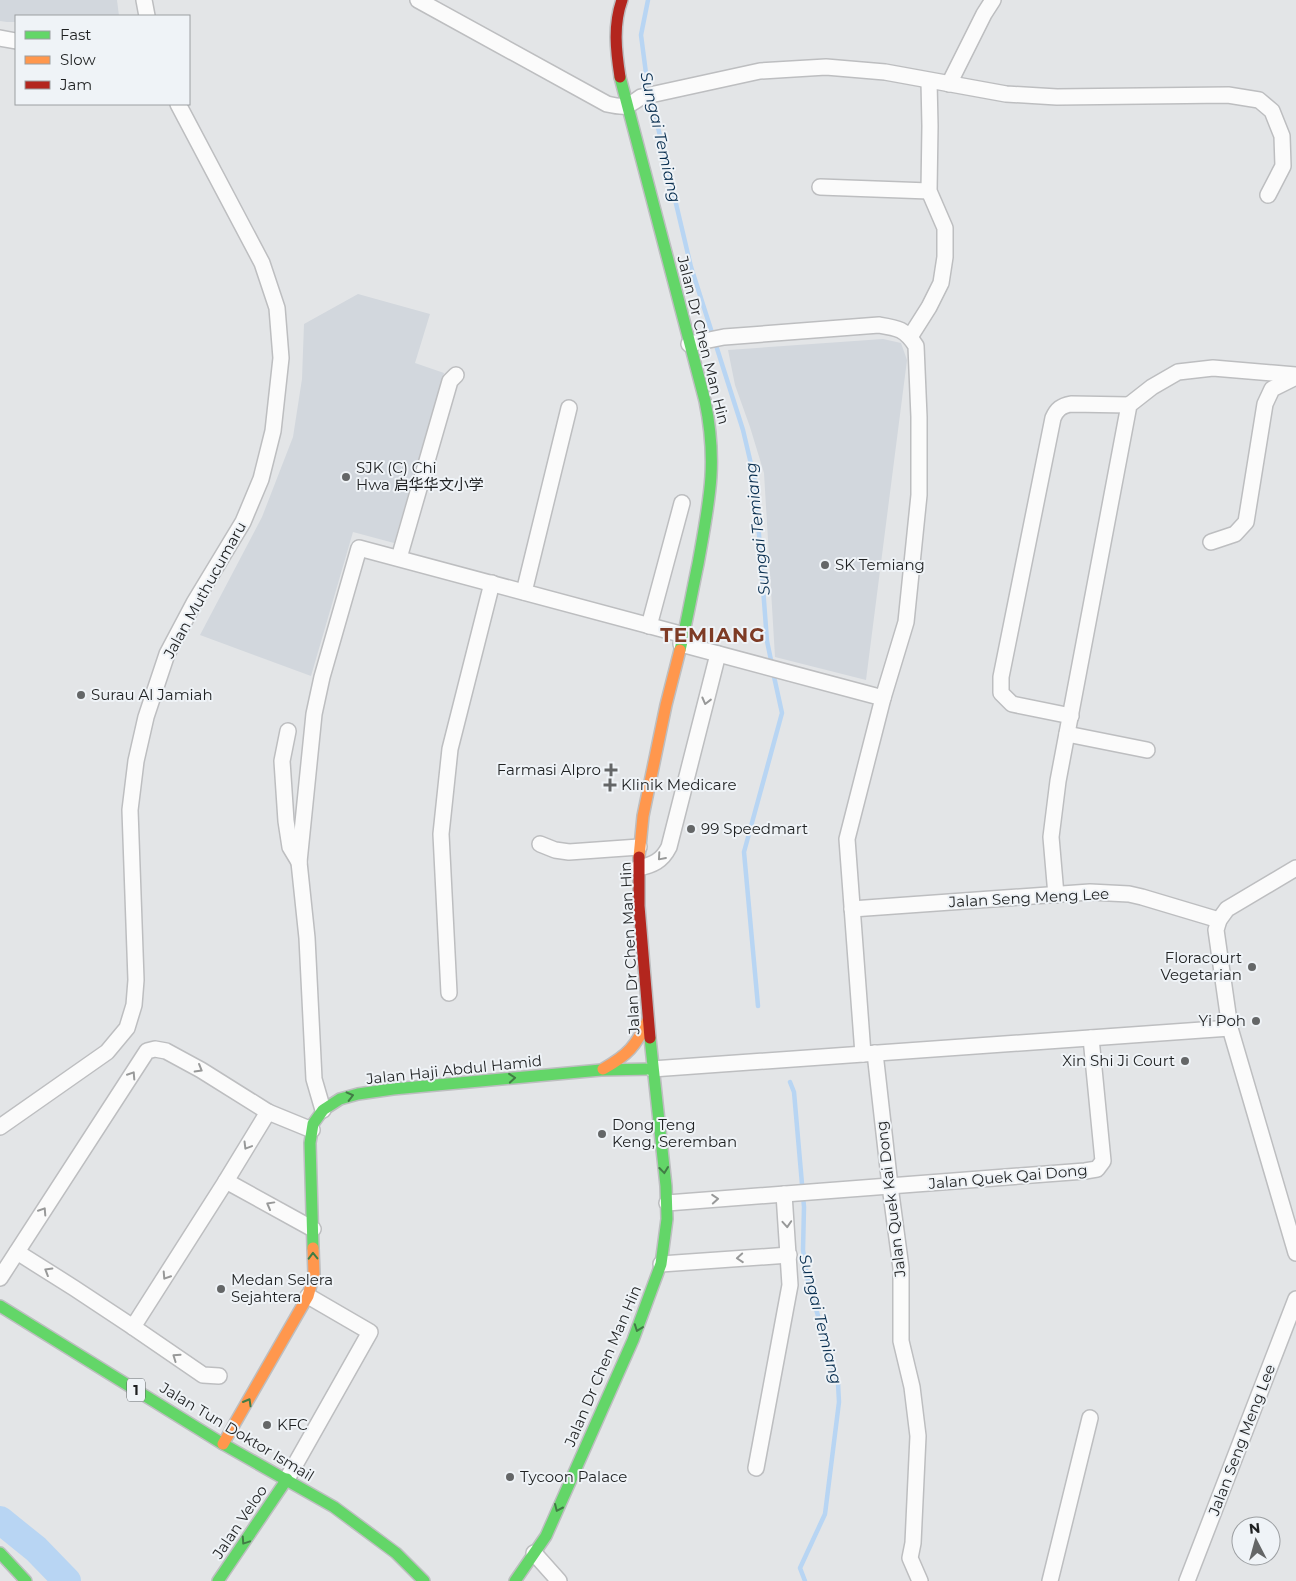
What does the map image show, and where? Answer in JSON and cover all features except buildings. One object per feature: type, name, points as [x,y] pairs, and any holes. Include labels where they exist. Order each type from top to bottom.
[{"type":"main road","name":"Jalan Dr Chen Man Hin","points":[[515,1581],[546,1536],[634,1340],[661,1264],[667,1219],[658,1112],[652,1069],[639,906],[639,847],[643,816],[666,705],[682,640],[711,495],[713,457],[711,430],[696,343],[627,107],[615,48],[618,11],[622,0]]},
{"type":"main road","points":[[601,1070],[632,1051],[648,1019]]},
{"type":"main road","name":"Jalan Haji Abdul Hamid","points":[[323,1110],[340,1099],[393,1089],[601,1070],[652,1069]]},
{"type":"main road","points":[[601,1070],[639,1085],[658,1112]]},
{"type":"main road","points":[[223,1444],[308,1296],[314,1274],[310,1143],[313,1124],[323,1110]]},
{"type":"main road","name":"Jalan Tun Doktor Ismail","points":[[0,1306],[223,1444],[287,1479],[334,1508],[371,1533],[396,1553],[424,1581]]},
{"type":"main road","name":"Jalan Veloo","points":[[218,1581],[287,1479]]},
{"type":"main road","points":[[0,1553],[26,1581]]},
{"type":"street","points":[[144,0],[147,15]]},
{"type":"street","points":[[418,0],[607,104],[623,108],[641,97],[760,71],[826,67],[885,72],[1006,94],[1057,97],[1228,95],[1260,100],[1272,111],[1282,136],[1283,166],[1268,195]]},
{"type":"street","points":[[949,84],[993,0]]},
{"type":"street","points":[[0,38],[15,41]]},
{"type":"street","points":[[696,343],[724,337],[880,325],[900,329],[910,337],[929,307],[941,283],[945,257],[945,228],[929,191],[929,81]]},
{"type":"street","name":"Jalan Muthucumaru","points":[[0,1127],[107,1052],[127,1028],[134,1005],[136,980],[130,810],[136,761],[146,717],[167,654],[194,603],[243,522],[261,479],[273,431],[281,358],[277,308],[262,263],[179,105]]},
{"type":"street","points":[[820,187],[929,191]]},
{"type":"street","name":"Jalan Quek Kai Dong","points":[[910,337],[916,346],[919,417],[919,495],[906,622],[883,698],[847,839],[852,909],[869,1054],[901,1268],[901,1341],[912,1387],[918,1436],[913,1543],[910,1558],[920,1581]]},
{"type":"street","points":[[1056,895],[1051,837],[1058,781],[1129,405],[1152,386],[1178,372],[1213,368],[1296,376]]},
{"type":"street","points":[[399,558],[450,380],[456,375]]},
{"type":"street","points":[[1211,542],[1235,534],[1246,522],[1265,404],[1272,389],[1296,376]]},
{"type":"street","points":[[1071,716],[1012,704],[1001,693],[1001,677],[1053,418],[1056,411],[1063,406],[1071,404],[1129,405]]},
{"type":"street","points":[[524,592],[569,408]]},
{"type":"street","points":[[649,626],[682,503]]},
{"type":"street","points":[[323,1110],[314,1078],[307,938],[299,862],[314,714],[322,677],[359,548],[649,626],[718,654],[883,698]]},
{"type":"street","points":[[449,993],[441,834],[450,749],[492,583]]},
{"type":"street","points":[[638,868],[657,862],[664,856],[669,847],[718,654]]},
{"type":"street","points":[[288,731],[282,761],[286,821],[290,846],[299,862]]},
{"type":"street","points":[[1067,734],[1147,750]]},
{"type":"street","points":[[540,844],[555,850],[569,852],[639,847]]},
{"type":"street","points":[[1296,868],[1227,909],[1219,920],[1216,930],[1230,1028],[1296,1253]]},
{"type":"street","name":"Jalan Seng Meng Lee","points":[[852,909],[1090,892],[1129,894],[1219,920]]},
{"type":"street","points":[[652,1069],[1230,1028]]},
{"type":"street","name":"Jalan Quek Qai Dong","points":[[666,1203],[1085,1172],[1097,1169],[1103,1161],[1091,1038]]},
{"type":"street","points":[[0,1278],[147,1051],[155,1049],[166,1051],[201,1070],[268,1112],[312,1130]]},
{"type":"street","points":[[133,1327],[268,1112]]},
{"type":"street","points":[[226,1181],[313,1229]]},
{"type":"street","points":[[756,1468],[790,1285],[789,1194]]},
{"type":"street","points":[[17,1252],[133,1327],[203,1376],[219,1376]]},
{"type":"street","points":[[661,1264],[789,1255]]},
{"type":"street","points":[[287,1479],[370,1332],[308,1296]]},
{"type":"street","name":"Jalan Seng Meng Lee","points":[[1187,1581],[1296,1299]]},
{"type":"street","points":[[1050,1581],[1090,1418]]},
{"type":"street","points":[[534,1553],[559,1581]]},
{"type":"shaded area","points":[[0,0],[117,0],[119,15],[15,15],[15,22],[0,21]]},
{"type":"shaded area","name":"SJK (C) Chi Hwa 启华华文小学","points":[[358,294],[430,314],[415,363],[444,373],[394,543],[353,532],[311,676],[200,635],[262,517],[293,437],[302,379],[304,324]]},
{"type":"shaded area","name":"SK Temiang","points":[[883,339],[901,343],[907,360],[866,680],[775,657],[764,473],[735,385],[728,350]]},
{"type":"waterway","name":"Sungai Temiang","points":[[648,0],[641,35],[647,81],[691,267],[743,430],[755,481],[767,641],[772,665]]},
{"type":"waterway","name":"Sungai Temiang","points":[[758,1006],[744,852],[782,713],[773,672]]},
{"type":"waterway","name":"Sungai Temiang","points":[[790,1082],[794,1092],[804,1207],[803,1250],[808,1282],[838,1383],[839,1402],[825,1514],[800,1568],[805,1581]]},
{"type":"waterway","name":"Sungai Temiang","points":[[0,1520],[36,1549],[67,1581]]},
{"type":"traffic: fast","points":[[620,77],[705,401],[709,424],[711,464],[708,502],[698,564],[680,650]]},
{"type":"traffic: fast","points":[[515,1581],[546,1536],[633,1340],[661,1264],[667,1219],[666,1186],[650,1038]]},
{"type":"traffic: fast","points":[[313,1248],[310,1143],[313,1124],[323,1110],[340,1099],[358,1094],[393,1089],[601,1070],[652,1069]]},
{"type":"traffic: fast","points":[[0,1306],[223,1444],[334,1507],[396,1553],[424,1581]]},
{"type":"traffic: fast","points":[[218,1581],[287,1479]]},
{"type":"traffic: fast","points":[[0,1553],[26,1581]]},
{"type":"traffic: slow","points":[[639,857],[643,816],[666,705],[680,650]]},
{"type":"traffic: slow","points":[[603,1069],[630,1049],[648,1020]]},
{"type":"traffic: slow","points":[[223,1444],[308,1296],[314,1274],[313,1248]]},
{"type":"traffic: jam","points":[[620,77],[616,28],[622,0]]},
{"type":"traffic: jam","points":[[639,857],[639,906],[650,1038]]},
{"type":"place","name":"SJK (C) Chi Hwa 启华华文小学","points":[[346,477]]},
{"type":"place","name":"SK Temiang","points":[[825,565]]},
{"type":"place","name":"Surau Al Jamiah","points":[[81,695]]},
{"type":"place","name":"Farmasi Alpro","points":[[611,770]]},
{"type":"place","name":"Klinik Medicare","points":[[610,785]]},
{"type":"place","name":"99 Speedmart","points":[[691,829]]},
{"type":"place","name":"Floracourt Vegetarian","points":[[1252,967]]},
{"type":"place","name":"Yi Poh","points":[[1256,1021]]},
{"type":"place","name":"Xin Shi Ji Court","points":[[1185,1061]]},
{"type":"place","name":"Dong Teng Keng, Seremban","points":[[602,1134]]},
{"type":"place","name":"Medan Selera Sejahtera","points":[[221,1289]]},
{"type":"place","name":"KFC","points":[[267,1425]]},
{"type":"place","name":"Tycoon Palace","points":[[510,1477]]},
{"type":"district","name":"TEMIANG","points":[[713,635]]}]
